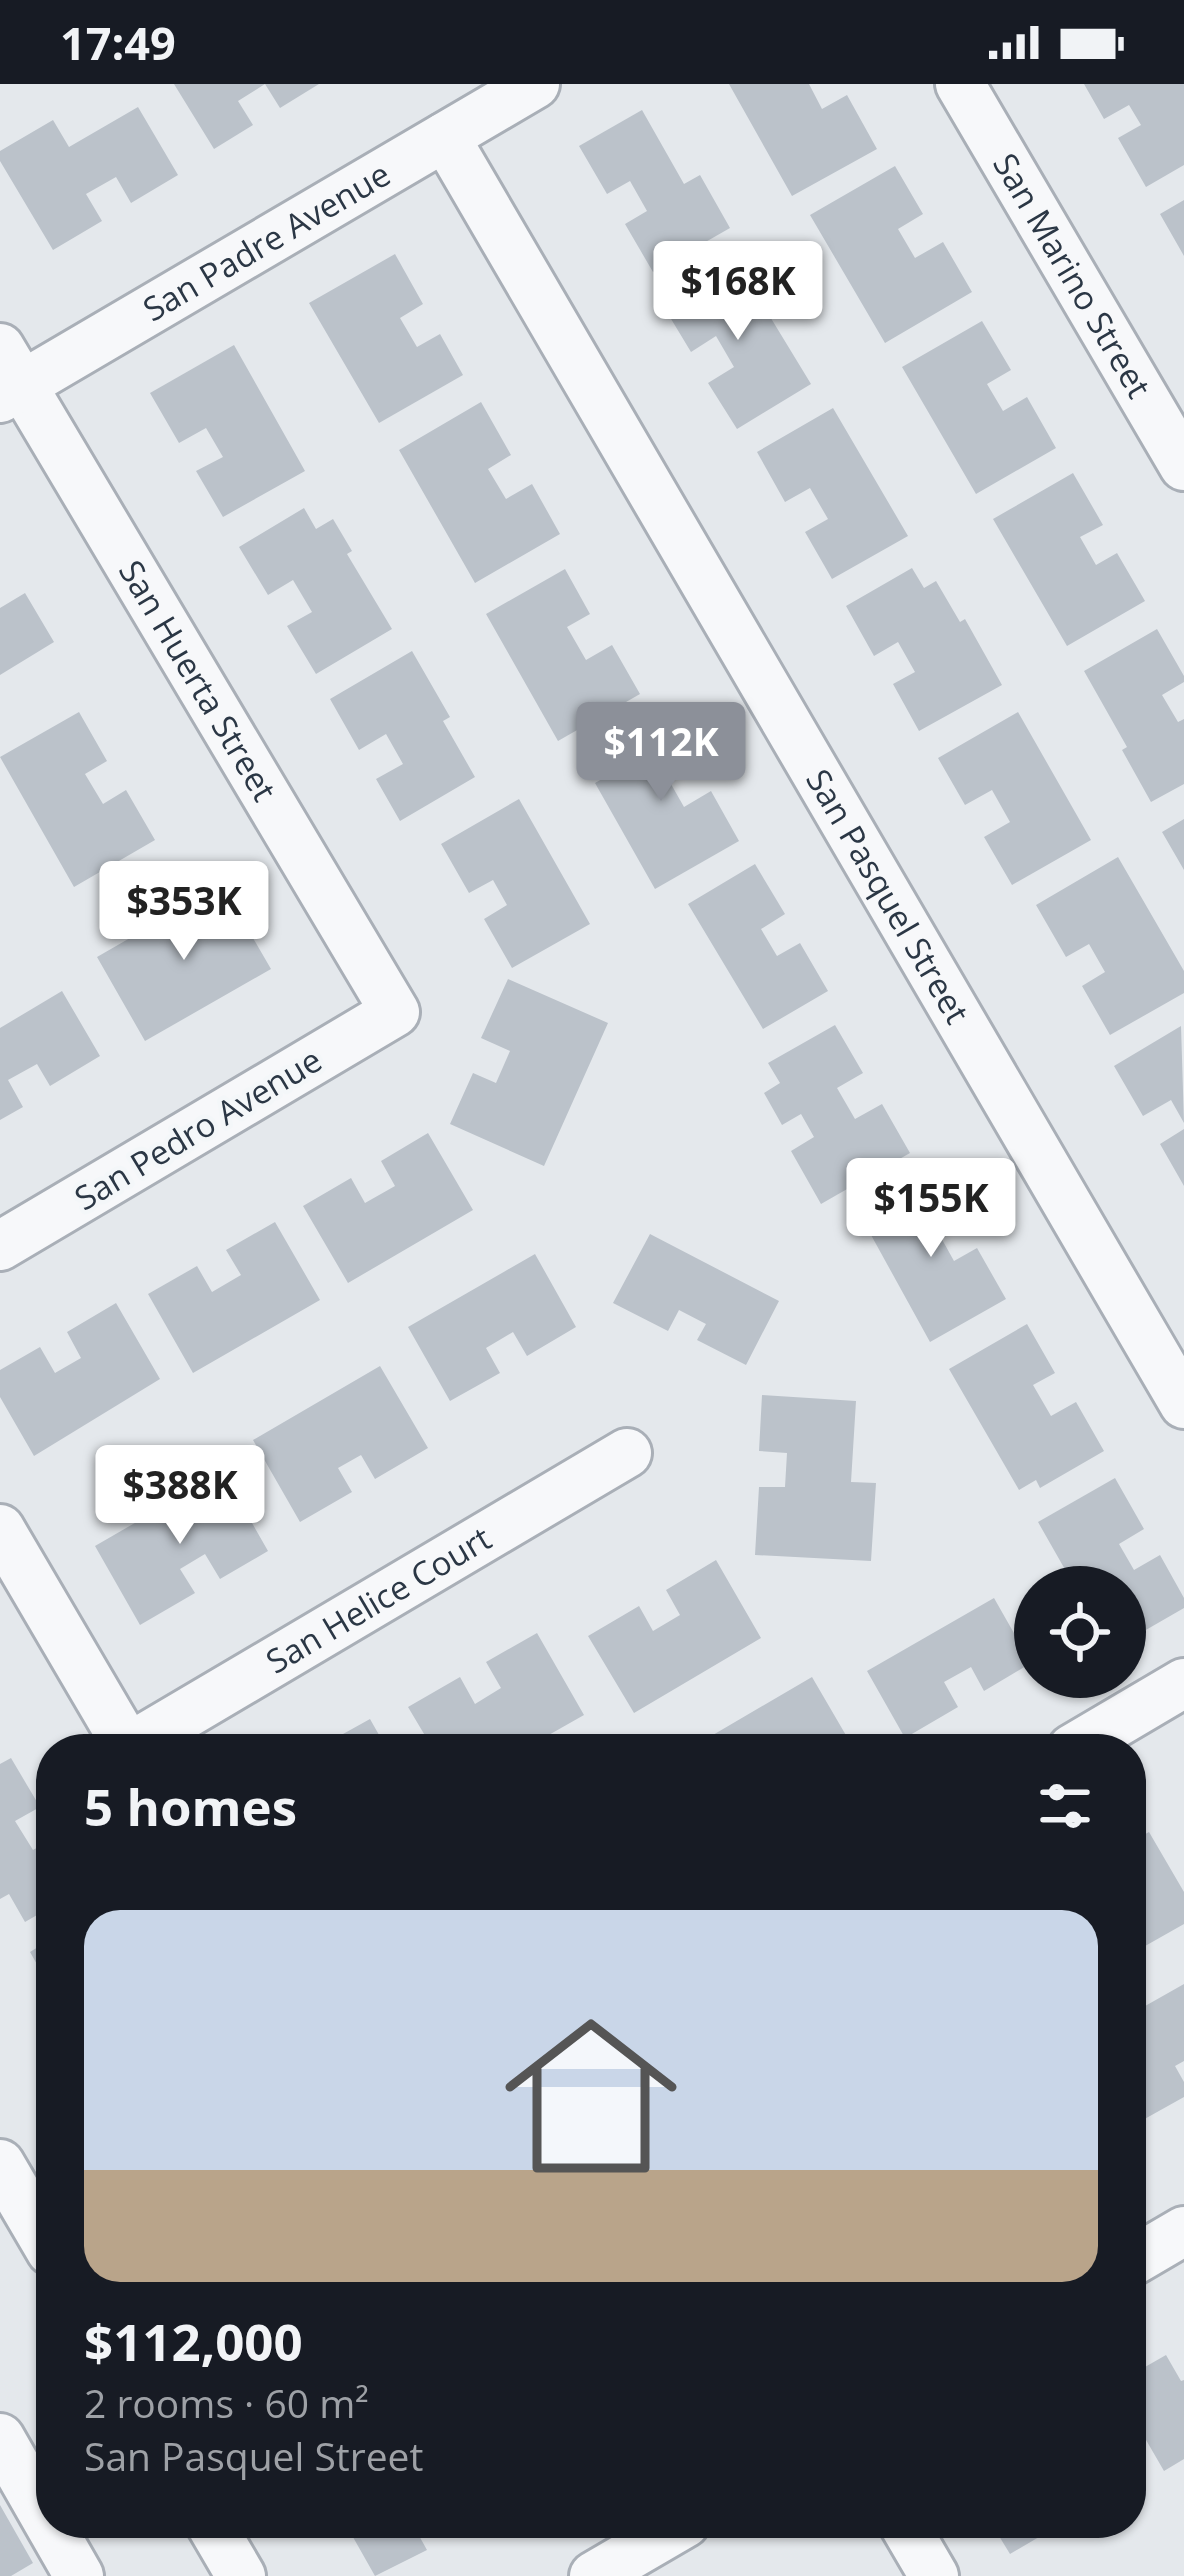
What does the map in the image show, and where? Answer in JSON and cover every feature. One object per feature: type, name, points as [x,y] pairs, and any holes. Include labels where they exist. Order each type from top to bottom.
[{"type":"street","name":"San Padre Avenue","points":[[7,377],[535,84]]},
{"type":"street","name":"San Marino Street","points":[[960,84],[1184,466]]},
{"type":"street","name":"San Pasquel Street","points":[[445,137],[1184,1404]]},
{"type":"street","name":"San Huerta Street","points":[[7,377],[395,1012]]},
{"type":"street","name":"San Pedro Avenue","points":[[0,1246],[395,1012]]},
{"type":"street","name":"San Helice Court","points":[[153,1734],[627,1453]]},
{"type":"street","points":[[0,1529],[119,1734]]},
{"type":"street","points":[[1097,1734],[1184,1683]]},
{"type":"street","points":[[0,2164],[36,2226]]},
{"type":"street","points":[[1146,2253],[1184,2231]]},
{"type":"street","points":[[0,2438],[36,2501]]},
{"type":"street","points":[[57,2538],[79,2576]]},
{"type":"street","points":[[219,2538],[241,2576]]},
{"type":"street","points":[[594,2576],[659,2538]]},
{"type":"street","points":[[912,2538],[934,2576]]},
{"type":"building","points":[[174,84],[265,84],[238,101],[253,125],[214,149]]},
{"type":"building","points":[[265,84],[319,84],[280,108]]},
{"type":"building","points":[[729,84],[809,84],[822,109],[847,95],[877,149],[792,196]]},
{"type":"building","points":[[1084,84],[1184,84],[1184,165],[1146,187],[1118,138],[1141,125],[1129,105],[1104,119]]},
{"type":"building","points":[[138,107],[178,175],[131,203],[116,177],[86,194],[102,221],[53,250],[0,161],[0,151],[53,120],[69,147]]},
{"type":"building","points":[[642,110],[684,184],[700,175],[730,228],[653,272],[625,224],[647,211],[630,181],[607,194],[579,146]]},
{"type":"building","points":[[895,166],[923,214],[898,229],[915,258],[943,242],[972,292],[885,343],[810,215]]},
{"type":"building","points":[[1184,200],[1184,256],[1160,214]]},
{"type":"building","points":[[395,254],[423,304],[400,318],[417,347],[440,334],[463,375],[379,423],[309,303]]},
{"type":"building","points":[[735,259],[811,384],[737,429],[708,383],[734,367],[716,336],[691,352],[662,304]]},
{"type":"building","points":[[982,321],[1011,370],[987,384],[1003,411],[1027,397],[1056,448],[976,494],[902,367]]},
{"type":"building","points":[[234,345],[305,471],[223,517],[196,471],[223,457],[206,428],[179,443],[150,393]]},
{"type":"building","points":[[481,402],[511,455],[488,469],[506,499],[532,484],[560,534],[475,583],[399,450]]},
{"type":"building","points":[[833,408],[908,536],[832,579],[805,532],[828,519],[810,488],[785,502],[757,452]]},
{"type":"building","points":[[1073,473],[1103,525],[1080,537],[1096,565],[1117,553],[1145,601],[1067,646],[993,519]]},
{"type":"building","points":[[304,508],[316,529],[333,519],[352,551],[347,554],[392,629],[316,674],[287,626],[312,612],[293,580],[268,595],[239,547]]},
{"type":"building","points":[[912,568],[924,588],[936,581],[960,622],[965,619],[1002,685],[919,731],[893,684],[915,672],[898,642],[874,656],[846,606]]},
{"type":"building","points":[[565,569],[590,614],[567,627],[586,660],[612,645],[640,694],[558,741],[486,614]]},
{"type":"building","points":[[25,593],[54,642],[0,675],[0,608]]},
{"type":"building","points":[[1157,629],[1184,676],[1184,682],[1162,695],[1178,722],[1184,719],[1184,784],[1151,802],[1122,750],[1127,747],[1084,671]]},
{"type":"building","points":[[412,651],[450,717],[443,721],[475,777],[400,821],[376,779],[403,764],[386,734],[359,750],[330,699]]},
{"type":"building","points":[[79,712],[107,761],[85,774],[103,804],[126,790],[155,840],[74,887],[0,757]]},
{"type":"building","points":[[1018,712],[1091,840],[1012,885],[984,837],[1010,822],[992,790],[965,805],[938,758]]},
{"type":"building","points":[[665,713],[694,763],[667,777],[684,807],[711,791],[739,841],[655,889],[595,783],[611,774],[598,751]]},
{"type":"building","points":[[519,799],[590,924],[512,968],[484,919],[507,905],[493,880],[469,893],[441,844]]},
{"type":"building","points":[[1184,819],[1184,870],[1162,832]]},
{"type":"building","points":[[1118,857],[1184,971],[1184,993],[1110,1035],[1082,986],[1105,972],[1089,944],[1066,957],[1036,905]]},
{"type":"building","points":[[755,864],[785,914],[761,929],[777,956],[800,943],[828,991],[763,1029],[688,904]]},
{"type":"building","points":[[222,885],[271,969],[145,1041],[97,957]]},
{"type":"building","points":[[508,979],[608,1023],[544,1166],[450,1124],[473,1073],[496,1083],[510,1051],[481,1038]]},
{"type":"building","points":[[62,991],[100,1056],[50,1086],[37,1064],[8,1080],[23,1107],[0,1120],[0,1028]]},
{"type":"building","points":[[835,1025],[863,1073],[837,1088],[855,1119],[882,1104],[910,1153],[821,1204],[791,1151],[814,1137],[801,1114],[782,1125],[764,1093],[780,1083],[768,1063]]},
{"type":"building","points":[[1181,1026],[1184,1123],[1171,1100],[1143,1116],[1114,1066]]},
{"type":"building","points":[[1184,1129],[1184,1186],[1160,1144]]},
{"type":"building","points":[[428,1133],[473,1210],[348,1283],[303,1206],[351,1178],[365,1203],[395,1186],[381,1161]]},
{"type":"building","points":[[931,1175],[958,1223],[939,1234],[954,1261],[977,1248],[1006,1299],[930,1342],[860,1215]]},
{"type":"building","points":[[275,1222],[320,1300],[193,1373],[148,1294],[197,1266],[212,1292],[241,1275],[226,1250]]},
{"type":"building","points":[[650,1234],[779,1301],[746,1365],[697,1340],[706,1324],[679,1310],[668,1331],[613,1303]]},
{"type":"building","points":[[535,1254],[576,1327],[527,1356],[513,1332],[486,1348],[500,1373],[450,1401],[408,1327]]},
{"type":"building","points":[[116,1303],[160,1379],[34,1456],[0,1397],[0,1370],[40,1347],[55,1373],[81,1358],[67,1332]]},
{"type":"building","points":[[1027,1324],[1055,1373],[1033,1385],[1051,1416],[1076,1402],[1104,1451],[1040,1488],[1036,1480],[1019,1490],[949,1369]]},
{"type":"building","points":[[380,1366],[428,1448],[375,1479],[361,1455],[338,1468],[352,1492],[300,1522],[253,1440]]},
{"type":"building","points":[[762,1395],[856,1401],[851,1482],[876,1483],[871,1561],[755,1555],[759,1487],[785,1487],[787,1453],[759,1451]]},
{"type":"building","points":[[223,1472],[268,1551],[220,1579],[205,1554],[180,1569],[195,1593],[140,1625],[95,1546]]},
{"type":"building","points":[[1115,1478],[1144,1529],[1119,1544],[1132,1566],[1063,1566],[1038,1522]]},
{"type":"building","points":[[1160,1555],[1184,1598],[1184,1608],[1146,1630],[1146,1566],[1141,1566]]},
{"type":"building","points":[[716,1560],[761,1638],[634,1713],[588,1636],[639,1606],[653,1631],[680,1615],[666,1590]]},
{"type":"building","points":[[994,1598],[1014,1633],[1014,1673],[984,1691],[971,1667],[944,1682],[958,1707],[912,1734],[903,1734],[867,1671]]},
{"type":"building","points":[[537,1633],[584,1715],[550,1734],[424,1734],[408,1707],[460,1677],[475,1704],[501,1688],[486,1662]]},
{"type":"building","points":[[812,1677],[845,1734],[715,1734]]},
{"type":"building","points":[[370,1719],[378,1734],[343,1734]]},
{"type":"building","points":[[11,1758],[36,1800],[36,1809],[15,1821],[36,1848],[36,1916],[25,1922],[9,1894],[0,1899],[0,1764]]},
{"type":"building","points":[[1146,1834],[1184,1892],[1184,1924],[1146,1946]]},
{"type":"building","points":[[1184,1984],[1184,2061],[1175,2066],[1184,2082],[1184,2097],[1146,2118],[1146,2006]]},
{"type":"building","points":[[1166,2355],[1184,2380],[1184,2459],[1164,2471],[1146,2440],[1146,2366]]},
{"type":"building","points":[[0,2505],[33,2563],[11,2576],[0,2576]]},
{"type":"building","points":[[353,2538],[420,2538],[427,2550],[375,2576]]},
{"type":"building","points":[[1000,2538],[1037,2538],[1010,2554]]}]
